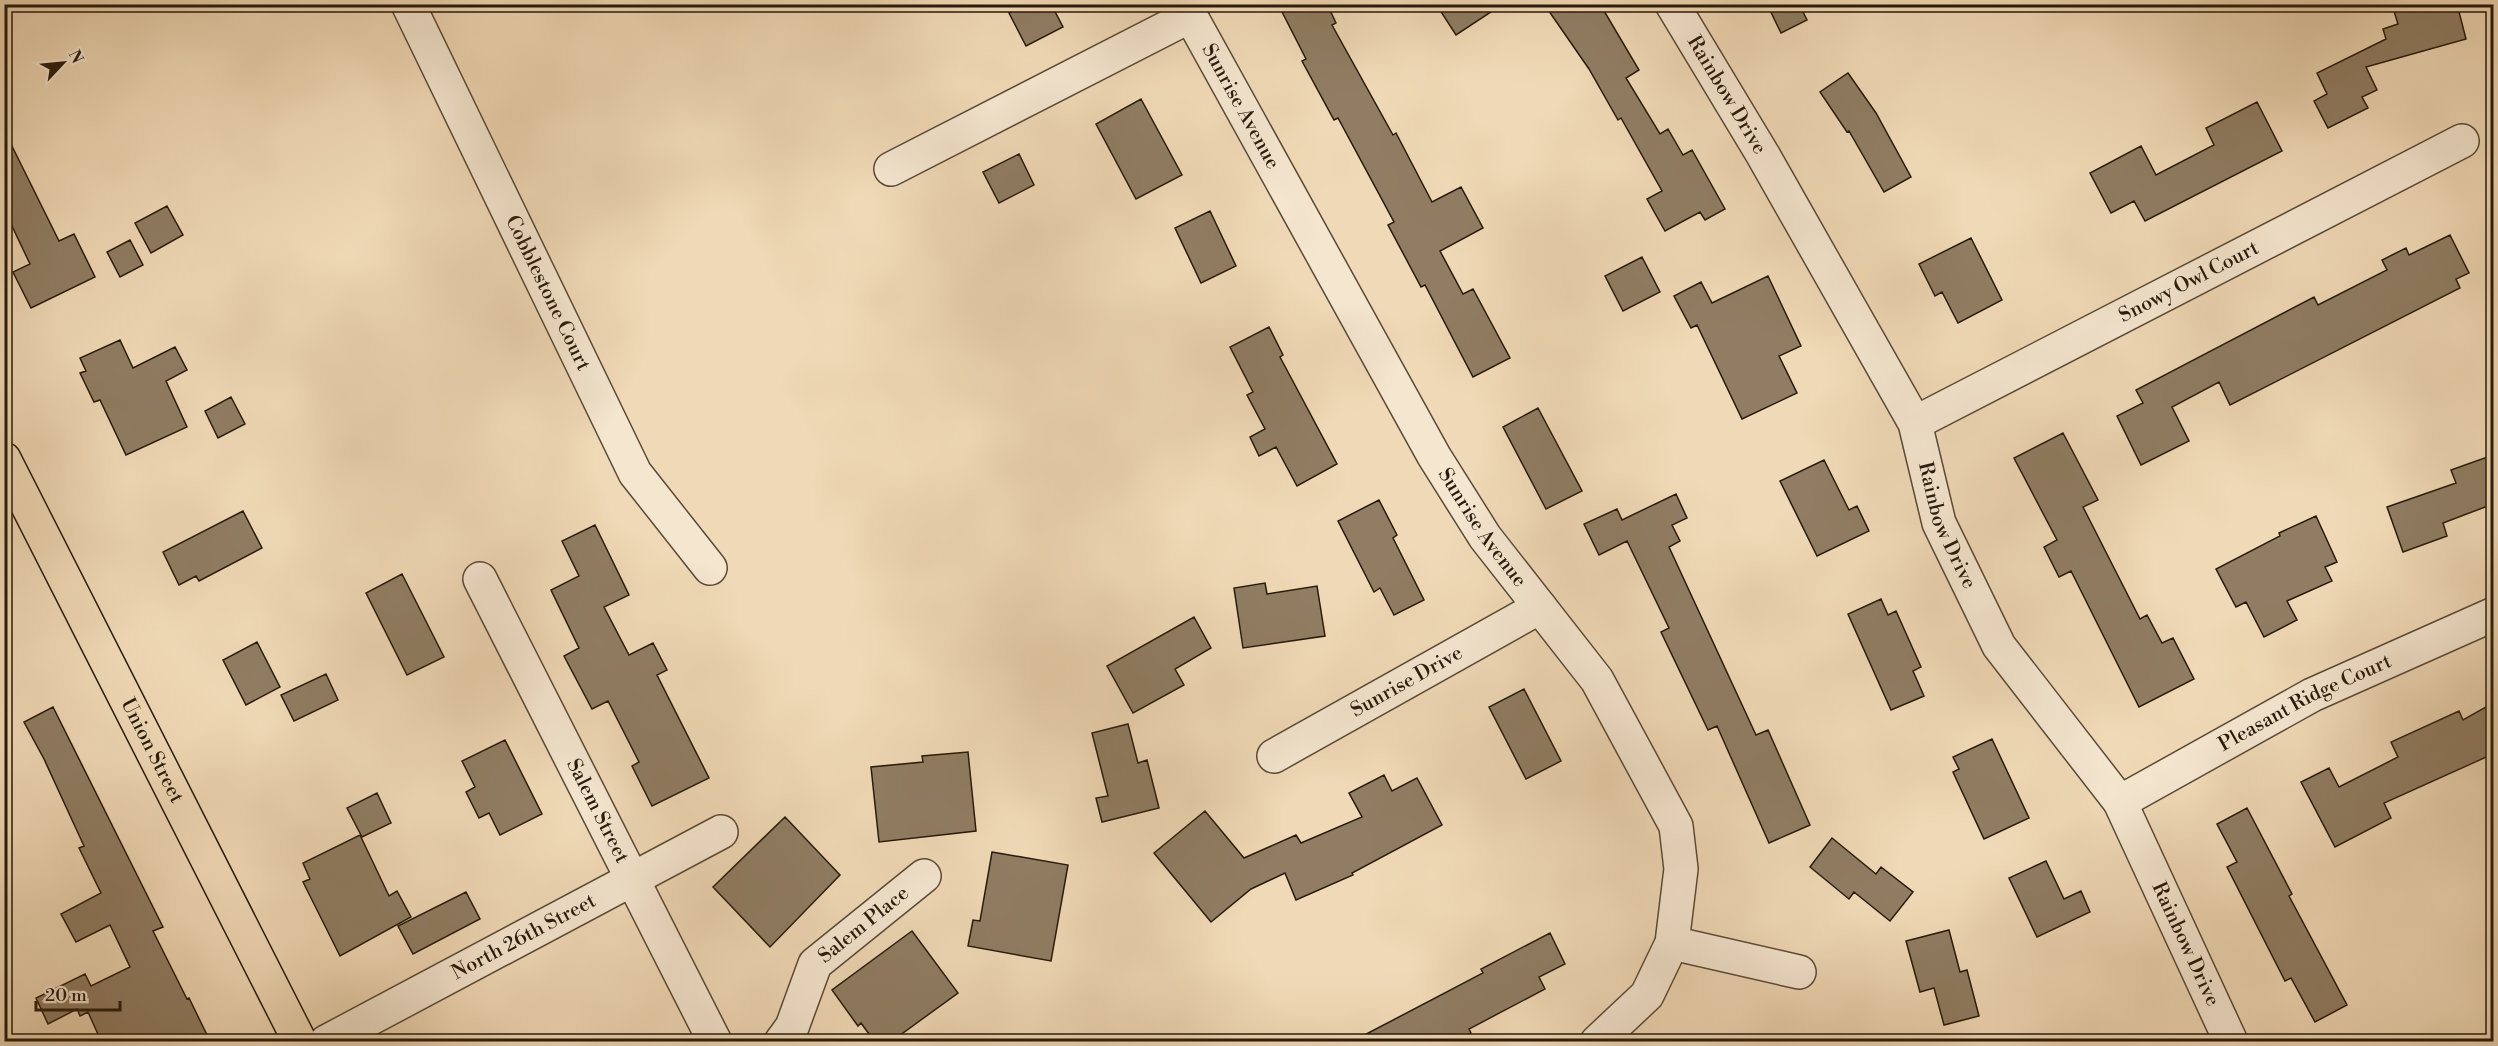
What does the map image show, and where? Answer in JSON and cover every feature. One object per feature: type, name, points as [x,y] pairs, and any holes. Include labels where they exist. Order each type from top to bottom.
[{"type":"main road","name":"Union Street","points":[[4,459],[300,1041]]},
{"type":"street","name":"Cobblestone Court","points":[[408,4],[635,473],[710,568]]},
{"type":"street","name":"Rainbow Drive","points":[[1672,4],[1763,155],[1915,423],[1938,523],[1999,646],[2120,802],[2231,1041]]},
{"type":"street","points":[[891,169],[1187,10]]},
{"type":"street","name":"Sunrise Avenue","points":[[1187,10],[1434,456],[1485,537],[1597,680],[1677,826],[1681,869],[1672,943],[1647,995],[1597,1041]]},
{"type":"street","name":"Snowy Owl Court","points":[[1915,423],[2462,141]]},
{"type":"street","name":"Salem Street","points":[[480,579],[715,1041]]},
{"type":"street","name":"Sunrise Drive","points":[[1274,756],[1540,607]]},
{"type":"street","name":"Pleasant Ridge Court","points":[[2120,802],[2312,695],[2493,614]]},
{"type":"street","name":"North 26th Street","points":[[326,1041],[721,832]]},
{"type":"street","name":"Salem Place","points":[[781,1041],[792,1026],[815,964],[924,876]]},
{"type":"street","points":[[1672,943],[1799,972]]},
{"type":"building","points":[[1025,4],[1051,4],[1063,27],[1026,46],[1009,13]]},
{"type":"building","points":[[1278,4],[1327,4],[1336,23],[1332,25],[1393,135],[1396,133],[1432,202],[1461,187],[1483,228],[1440,251],[1463,294],[1473,289],[1510,358],[1473,377],[1425,285],[1421,287],[1388,225],[1394,222],[1338,118],[1334,120],[1302,61],[1306,59]]},
{"type":"building","points":[[1436,4],[1503,4],[1456,35]]},
{"type":"building","points":[[1544,4],[1600,4],[1639,70],[1626,78],[1660,134],[1668,129],[1683,155],[1692,150],[1725,209],[1705,220],[1700,212],[1665,231],[1647,199],[1662,191],[1621,118],[1618,120],[1589,69]]},
{"type":"building","points":[[1767,4],[1799,4],[1807,20],[1781,33]]},
{"type":"building","points":[[2406,4],[2457,4],[2466,39],[2366,67],[2377,90],[2362,97],[2368,108],[2328,128],[2314,101],[2327,94],[2317,73],[2386,39],[2383,29],[2398,24],[2393,8]]},
{"type":"building","points":[[1848,73],[1876,113],[1911,177],[1884,192],[1849,131],[1847,132],[1820,92]]},
{"type":"building","points":[[1141,99],[1182,175],[1136,199],[1096,124]]},
{"type":"building","points":[[2257,102],[2282,151],[2145,221],[2134,201],[2111,213],[2090,173],[2141,146],[2156,175],[2214,145],[2206,128]]},
{"type":"building","points":[[4,130],[59,241],[74,234],[95,277],[31,308],[13,272],[30,264],[11,224],[4,227]]},
{"type":"building","points":[[1019,154],[1034,185],[999,203],[983,172]]},
{"type":"building","points":[[167,206],[183,235],[151,253],[135,223]]},
{"type":"building","points":[[1210,211],[1236,266],[1201,283],[1175,228]]},
{"type":"building","points":[[2450,235],[2469,273],[2456,279],[2460,288],[2230,405],[2219,382],[2172,407],[2189,441],[2141,465],[2117,416],[2143,403],[2136,390],[2314,297],[2318,305],[2387,270],[2382,260],[2406,248],[2409,255]]},
{"type":"building","points":[[1971,238],[2002,300],[1958,323],[1942,292],[1935,296],[1919,264]]},
{"type":"building","points":[[130,240],[143,265],[120,277],[107,252]]},
{"type":"building","points":[[1642,257],[1660,292],[1623,311],[1605,276]]},
{"type":"building","points":[[1768,276],[1801,346],[1779,356],[1797,393],[1742,419],[1697,325],[1691,328],[1674,296],[1701,282],[1712,303]]},
{"type":"building","points":[[1269,327],[1283,355],[1280,357],[1337,464],[1297,486],[1276,447],[1259,456],[1250,437],[1265,429],[1247,395],[1253,392],[1230,347]]},
{"type":"building","points":[[120,340],[133,368],[175,347],[187,370],[166,381],[187,427],[126,455],[100,400],[94,402],[80,373],[86,371],[80,358]]},
{"type":"building","points":[[231,397],[245,424],[218,438],[205,411]]},
{"type":"building","points":[[1538,408],[1582,491],[1546,509],[1503,427]]},
{"type":"building","points":[[2063,433],[2098,500],[2083,507],[2140,619],[2147,615],[2162,643],[2173,638],[2194,679],[2139,707],[2071,571],[2059,577],[2044,547],[2057,540],[2014,458]]},
{"type":"building","points":[[2493,455],[2493,504],[2443,523],[2447,536],[2403,552],[2387,507],[2456,483],[2451,470]]},
{"type":"building","points":[[1824,460],[1849,510],[1857,506],[1869,531],[1817,556],[1780,481]]},
{"type":"building","points":[[1676,494],[1687,518],[1672,525],[1680,541],[1669,547],[1756,735],[1768,730],[1810,825],[1769,843],[1717,726],[1708,730],[1661,632],[1669,628],[1627,541],[1599,555],[1584,524],[1617,509],[1622,520]]},
{"type":"building","points":[[1379,500],[1397,535],[1393,538],[1424,600],[1394,615],[1380,588],[1374,592],[1338,521]]},
{"type":"building","points":[[243,511],[262,548],[199,581],[196,576],[179,585],[163,552]]},
{"type":"building","points":[[2316,516],[2337,562],[2325,567],[2332,581],[2287,601],[2297,620],[2264,637],[2246,602],[2236,607],[2216,569],[2280,536],[2279,533]]},
{"type":"building","points":[[595,525],[629,595],[604,607],[629,655],[653,643],[667,670],[657,675],[709,778],[652,806],[632,766],[639,762],[608,701],[592,709],[564,656],[579,648],[551,590],[579,576],[562,541]]},
{"type":"building","points":[[402,574],[444,657],[407,675],[366,593]]},
{"type":"building","points":[[1265,583],[1267,594],[1317,586],[1325,636],[1243,648],[1234,588]]},
{"type":"building","points":[[1881,599],[1888,615],[1896,611],[1921,667],[1913,671],[1924,696],[1891,710],[1848,614]]},
{"type":"building","points":[[1194,617],[1211,648],[1175,669],[1184,685],[1133,713],[1107,666]]},
{"type":"building","points":[[257,642],[280,687],[246,705],[223,660]]},
{"type":"building","points":[[326,674],[338,700],[294,721],[281,695]]},
{"type":"building","points":[[1524,689],[1561,761],[1526,779],[1489,707]]},
{"type":"building","points":[[2493,703],[2493,754],[2384,803],[2391,818],[2335,847],[2301,782],[2329,768],[2339,787],[2398,757],[2391,742],[2459,711],[2463,720]]},
{"type":"building","points":[[53,707],[163,927],[153,931],[210,1041],[101,1041],[88,1012],[80,1016],[77,1009],[48,1024],[36,998],[85,974],[91,986],[130,967],[110,925],[76,942],[61,914],[101,893],[79,848],[84,846],[44,759],[24,722]]},
{"type":"building","points":[[1128,724],[1138,763],[1147,760],[1159,808],[1102,822],[1096,798],[1108,796],[1092,733]]},
{"type":"building","points":[[1992,739],[2029,818],[1984,839],[1953,772],[1959,769],[1953,757]]},
{"type":"building","points":[[505,740],[542,814],[500,835],[489,813],[479,818],[466,792],[475,787],[462,761]]},
{"type":"building","points":[[968,752],[976,831],[879,842],[871,767],[923,762],[922,756]]},
{"type":"building","points":[[1384,775],[1392,791],[1417,778],[1442,825],[1352,873],[1353,875],[1296,900],[1285,873],[1251,889],[1211,922],[1154,853],[1205,811],[1244,858],[1296,835],[1301,843],[1362,817],[1349,793]]},
{"type":"building","points":[[377,793],[391,823],[362,837],[347,808]]},
{"type":"building","points":[[2247,808],[2292,894],[2289,896],[2347,1005],[2315,1022],[2291,978],[2285,981],[2227,867],[2237,862],[2217,824]]},
{"type":"building","points":[[785,817],[840,875],[770,947],[713,887]]},
{"type":"building","points":[[360,835],[389,896],[397,891],[411,917],[340,956],[303,882],[310,879],[303,863]]},
{"type":"building","points":[[1832,838],[1876,874],[1881,867],[1913,892],[1890,921],[1854,892],[1849,899],[1810,867]]},
{"type":"building","points":[[992,852],[1068,865],[1051,961],[968,946],[973,920],[980,921]]},
{"type":"building","points":[[2046,861],[2064,899],[2081,891],[2090,912],[2037,937],[2009,878]]},
{"type":"building","points":[[466,892],[480,919],[413,954],[398,926]]},
{"type":"building","points":[[1949,930],[1960,972],[1967,970],[1979,1016],[1944,1025],[1934,988],[1920,992],[1906,941]]},
{"type":"building","points":[[912,931],[958,993],[892,1041],[874,1041],[861,1023],[858,1026],[832,990]]},
{"type":"building","points":[[1550,933],[1565,964],[1539,977],[1545,989],[1469,1029],[1471,1033],[1456,1041],[1353,1041],[1483,973],[1481,969]]}]
